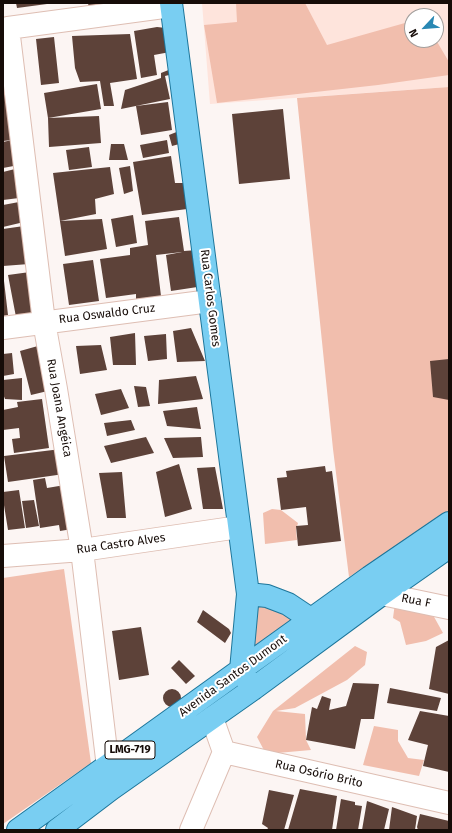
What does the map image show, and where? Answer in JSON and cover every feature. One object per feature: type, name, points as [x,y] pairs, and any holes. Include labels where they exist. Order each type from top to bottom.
[{"type":"main road","name":"Rua Carlos Gomes","points":[[171,5],[248,594],[242,670]]},
{"type":"main road","name":"Avenida Santos Dumont","points":[[18,830],[370,577],[449,523]]},
{"type":"main road","name":"Avenida Santos Dumont","points":[[57,830],[111,789],[253,689],[382,594],[449,547]]},
{"type":"main road","points":[[248,594],[267,596],[288,604],[312,620],[324,638]]},
{"type":"main road","points":[[242,670],[253,689]]},
{"type":"street","points":[[6,29],[171,5]]},
{"type":"street","name":"Rua Joana Angéica","points":[[6,29],[44,322],[58,396],[82,550],[111,789]]},
{"type":"street","name":"Rua Oswaldo Cruz","points":[[3,328],[210,301]]},
{"type":"street","name":"Rua Castro Alves","points":[[3,556],[82,550],[239,527]]},
{"type":"street","name":"Rua F","points":[[382,594],[449,608]]},
{"type":"street","points":[[191,830],[224,752],[212,718]]},
{"type":"street","name":"Rua Osório Brito","points":[[224,752],[449,803]]},
{"type":"shaded area","points":[[202,3],[449,3],[449,87],[210,104]]},
{"type":"shaded area","points":[[236,3],[305,3],[327,45],[404,23],[404,48],[441,48],[449,62],[449,75],[378,85],[217,103],[204,25],[237,22]]},
{"type":"shaded area","points":[[449,87],[449,523],[397,559],[373,561],[349,577],[333,449],[297,98]]},
{"type":"shaded area","points":[[272,509],[281,510],[298,523],[296,530],[297,540],[265,544],[263,513]]},
{"type":"shaded area","points":[[64,569],[91,763],[3,824],[3,578]]},
{"type":"shaded area","points":[[251,598],[306,620],[245,663]]},
{"type":"shaded area","points":[[395,603],[433,615],[443,633],[426,641],[406,645],[400,622],[393,618]]},
{"type":"shaded area","points":[[355,646],[367,652],[365,665],[347,680],[295,708],[276,711],[305,714],[306,740],[311,750],[266,754],[257,737],[273,711]]},
{"type":"shaded area","points":[[374,726],[398,730],[398,741],[408,758],[424,760],[419,776],[363,765]]},
{"type":"building","points":[[16,3],[47,3],[47,4],[17,8]]},
{"type":"building","points":[[88,3],[120,3],[89,8]]},
{"type":"building","points":[[157,27],[166,28],[170,52],[154,55],[157,75],[141,78],[134,31]]},
{"type":"building","points":[[130,34],[137,79],[110,83],[114,106],[104,106],[100,81],[80,82],[75,68],[72,36]]},
{"type":"building","points":[[54,37],[59,83],[41,85],[36,39]]},
{"type":"building","points":[[171,69],[173,74],[165,76],[170,99],[121,109],[125,90],[161,78],[161,73]]},
{"type":"building","points":[[3,82],[19,165],[3,168],[3,142],[12,140],[3,141]]},
{"type":"building","points":[[97,84],[101,109],[48,118],[44,93]]},
{"type":"building","points":[[168,102],[172,130],[141,135],[136,106]]},
{"type":"building","points":[[283,109],[290,179],[239,184],[232,114]]},
{"type":"building","points":[[99,116],[101,143],[49,147],[48,118]]},
{"type":"building","points":[[179,131],[183,143],[172,146],[169,135]]},
{"type":"building","points":[[167,140],[169,153],[143,158],[140,145]]},
{"type":"building","points":[[111,144],[124,144],[128,160],[109,160]]},
{"type":"building","points":[[89,147],[92,167],[69,170],[66,150]]},
{"type":"building","points":[[171,156],[175,183],[183,183],[187,209],[142,215],[133,162]]},
{"type":"building","points":[[130,166],[133,191],[124,194],[119,168]]},
{"type":"building","points":[[110,167],[114,194],[95,199],[96,214],[60,221],[102,219],[107,249],[65,256],[53,173]]},
{"type":"building","points":[[15,169],[19,198],[3,200],[3,172]]},
{"type":"building","points":[[19,202],[24,222],[3,227],[3,205]]},
{"type":"building","points":[[133,215],[137,243],[116,247],[111,219]]},
{"type":"building","points":[[179,217],[184,251],[198,250],[204,286],[171,291],[166,255],[182,252],[156,255],[161,296],[136,299],[136,294],[106,298],[100,259],[130,255],[130,248],[148,245],[145,221]]},
{"type":"building","points":[[24,226],[29,264],[3,266],[3,229]]},
{"type":"building","points":[[93,260],[99,301],[69,305],[63,264]]},
{"type":"building","points":[[30,272],[38,313],[16,317],[8,275]]},
{"type":"building","points":[[3,281],[8,315],[3,316]]},
{"type":"building","points":[[191,328],[205,361],[177,362],[173,331]]},
{"type":"building","points":[[135,333],[136,365],[113,365],[110,337]]},
{"type":"building","points":[[166,334],[167,359],[148,361],[144,336]]},
{"type":"building","points":[[45,344],[56,389],[31,395],[20,351]]},
{"type":"building","points":[[101,345],[107,370],[80,374],[76,346]]},
{"type":"building","points":[[12,353],[14,374],[3,376],[3,354]]},
{"type":"building","points":[[449,359],[449,400],[433,397],[430,361]]},
{"type":"building","points":[[196,376],[203,399],[158,404],[159,380]]},
{"type":"building","points":[[22,378],[22,400],[5,399],[3,394],[3,380]]},
{"type":"building","points":[[134,386],[146,387],[150,406],[138,407]]},
{"type":"building","points":[[121,389],[129,408],[101,415],[95,394]]},
{"type":"building","points":[[42,399],[49,448],[14,453],[12,439],[20,438],[19,428],[3,430],[3,410],[18,407],[17,402]]},
{"type":"building","points":[[197,407],[201,429],[167,426],[163,411]]},
{"type":"building","points":[[131,420],[135,430],[107,436],[104,423]]},
{"type":"building","points":[[146,437],[154,453],[111,463],[104,446]]},
{"type":"building","points":[[201,437],[203,457],[173,458],[164,438]]},
{"type":"building","points":[[61,449],[64,474],[8,482],[4,456]]},
{"type":"building","points":[[179,464],[192,509],[165,517],[156,472]]},
{"type":"building","points":[[325,466],[326,472],[332,471],[341,541],[298,546],[296,526],[308,525],[306,507],[281,510],[277,478],[287,477],[286,471]]},
{"type":"building","points":[[215,467],[223,509],[203,509],[197,468]]},
{"type":"building","points":[[122,472],[126,518],[107,518],[99,473]]},
{"type":"building","points":[[45,478],[47,488],[65,485],[72,529],[60,531],[59,525],[40,528],[33,480]]},
{"type":"building","points":[[19,490],[25,528],[8,530],[3,492]]},
{"type":"building","points":[[34,500],[39,526],[26,528],[22,501]]},
{"type":"building","points":[[203,610],[229,629],[231,633],[225,643],[197,622]]},
{"type":"building","points":[[141,627],[149,675],[119,680],[112,631]]},
{"type":"building","points":[[449,640],[449,694],[429,689],[436,647]]},
{"type":"building","points":[[179,660],[195,676],[186,684],[171,668]]},
{"type":"building","points":[[353,683],[379,684],[374,719],[361,719],[355,749],[306,740],[312,707],[317,709],[322,696],[331,699],[329,710],[346,706]]},
{"type":"building","points":[[390,688],[441,698],[437,711],[387,703]]},
{"type":"building","points":[[172,689],[178,692],[181,698],[178,704],[172,707],[166,704],[163,698],[166,692]]},
{"type":"building","points":[[420,711],[449,716],[449,772],[423,766],[428,745],[408,740]]},
{"type":"building","points":[[300,789],[337,796],[332,830],[288,830]]},
{"type":"building","points":[[269,790],[294,795],[284,830],[267,830],[268,828],[262,824]]},
{"type":"building","points":[[341,799],[355,802],[355,805],[362,806],[358,830],[336,830]]},
{"type":"building","points":[[367,801],[389,809],[384,830],[362,830]]},
{"type":"building","points":[[392,807],[417,816],[415,830],[389,830]]},
{"type":"building","points":[[420,814],[449,821],[449,830],[418,830],[417,827]]}]
